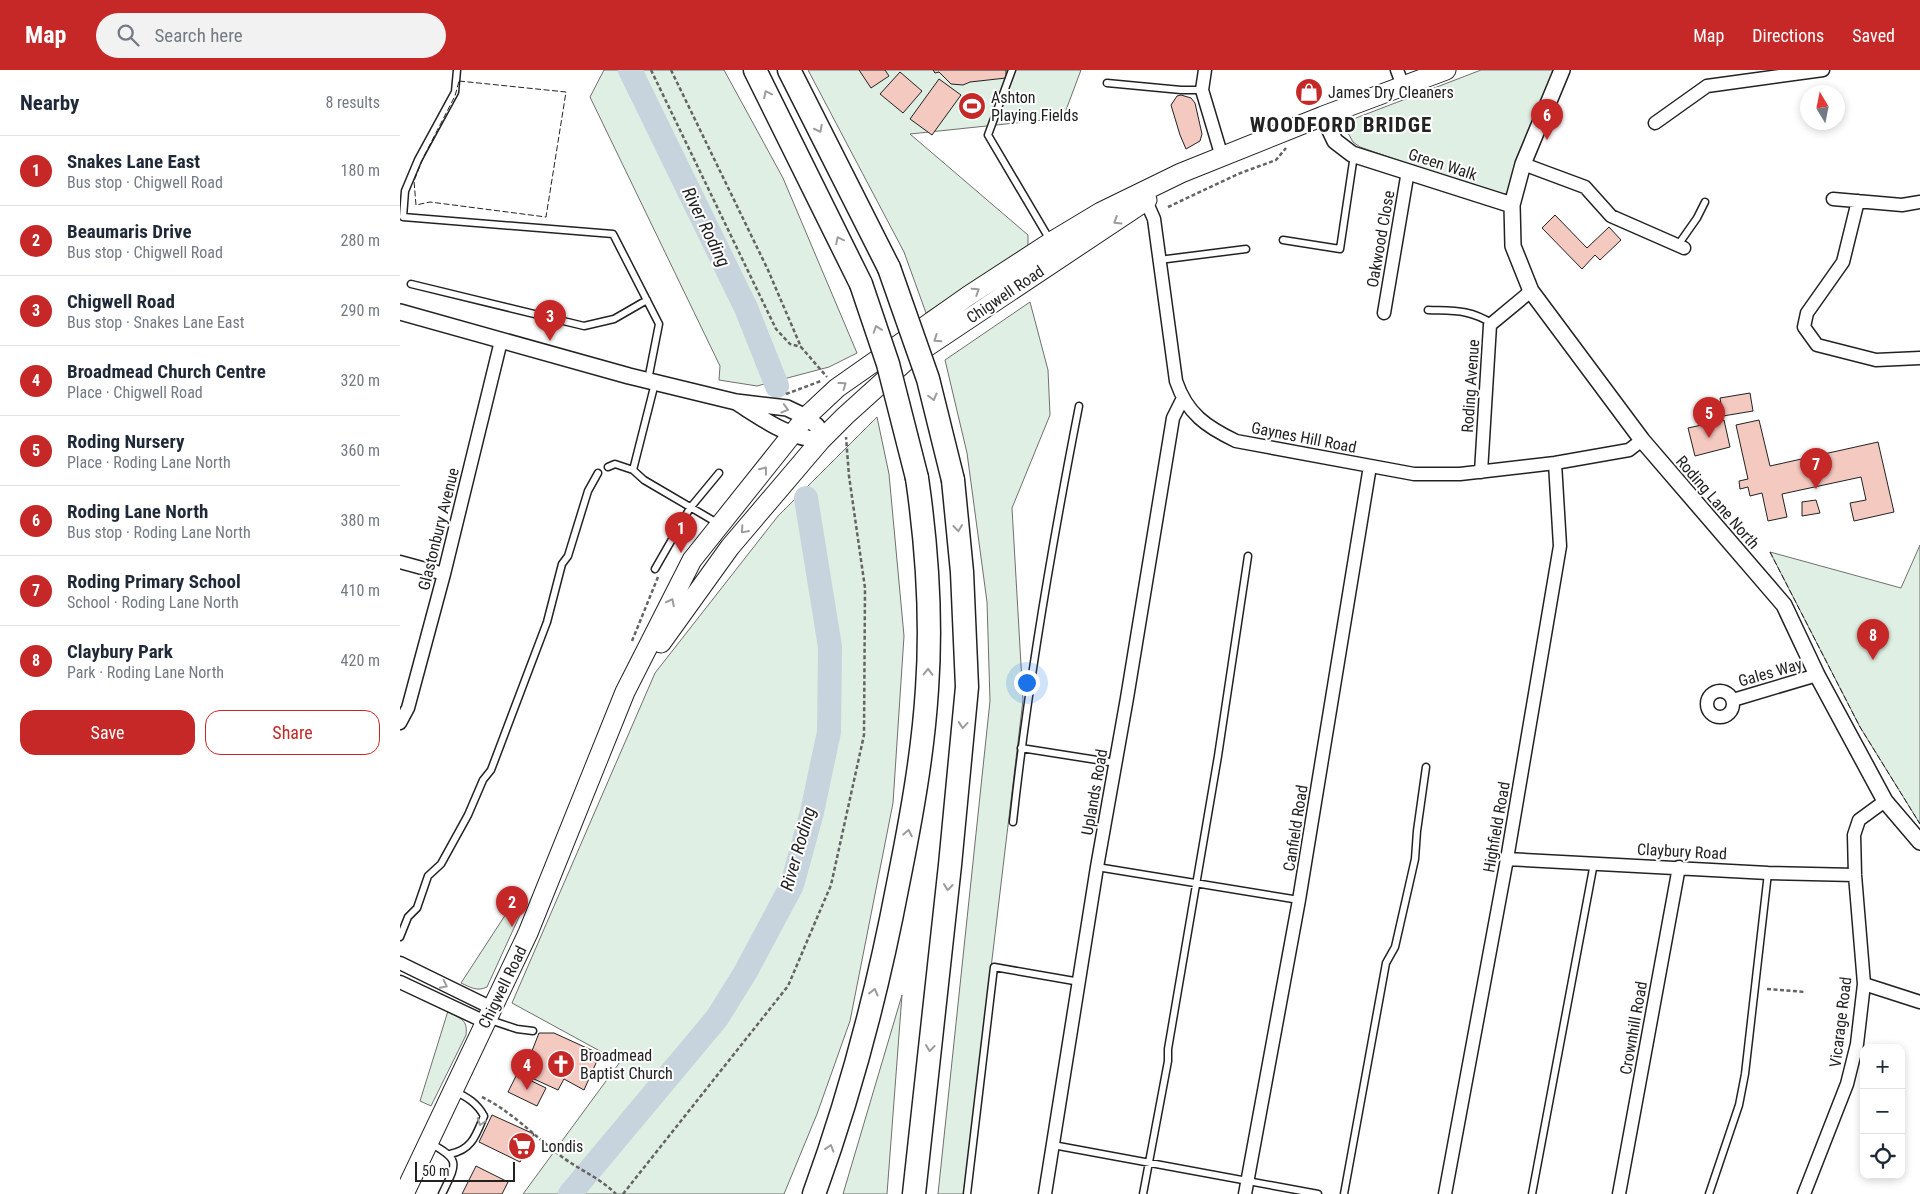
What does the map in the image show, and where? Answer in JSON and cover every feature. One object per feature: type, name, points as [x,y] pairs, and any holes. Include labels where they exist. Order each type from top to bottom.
[{"type":"highway","points":[[755,70],[860,284],[888,364],[917,478],[924,528],[929,596],[928,689],[915,796],[890,928],[864,1034],[814,1194]]},
{"type":"highway","points":[[788,70],[890,268],[928,379],[953,480],[962,572],[967,687],[950,865],[914,1194]]},
{"type":"main road","name":"Chigwell Road","points":[[404,1194],[528,933],[625,692],[692,560],[806,417],[845,383],[968,296],[1101,212],[1144,196],[1202,165],[1323,116],[1400,78],[1446,70]]},
{"type":"main road","name":"Chigwell Road","points":[[625,692],[730,547],[821,440],[906,360],[1098,233],[1144,196]]},
{"type":"street","points":[[1204,70],[1202,90],[1222,157]]},
{"type":"street","name":"Roding Lane North","points":[[1562,70],[1523,164],[1512,205],[1513,246],[1531,291],[1642,440],[1784,605],[1817,675],[1885,801],[1920,842]]},
{"type":"street","points":[[1655,123],[1708,86],[1823,70]]},
{"type":"street","name":"Green Walk","points":[[1323,116],[1335,141],[1354,155],[1512,205]]},
{"type":"street","points":[[1523,164],[1585,187],[1611,216],[1681,247]]},
{"type":"street","name":"Oakwood Close","points":[[1384,313],[1408,171]]},
{"type":"street","name":"Gaynes Hill Road","points":[[1144,196],[1154,219],[1176,381],[1183,398],[1199,419],[1211,428],[1236,441],[1414,474],[1460,474],[1556,463],[1629,450],[1642,440]]},
{"type":"street","points":[[1834,199],[1902,205],[1920,202]]},
{"type":"street","points":[[1858,201],[1843,262],[1806,313],[1804,327],[1817,345],[1876,360],[1920,358]]},
{"type":"street","name":"Roding Avenue","points":[[1481,472],[1490,325],[1531,291]]},
{"type":"street","points":[[400,312],[501,341],[736,402],[787,408],[806,417],[817,426],[821,440],[807,439],[792,434],[770,424],[736,402]]},
{"type":"street","name":"Glastonbury Avenue","points":[[400,723],[408,708],[444,574],[501,341]]},
{"type":"street","name":"Uplands Road","points":[[1045,1194],[1051,1145],[1080,982],[1097,867],[1173,418],[1183,398]]},
{"type":"street","name":"Highfield Road","points":[[1444,1194],[1507,859],[1560,546],[1556,463]]},
{"type":"street","name":"Canfield Road","points":[[1246,1188],[1299,900],[1370,466]]},
{"type":"street","points":[[400,562],[444,574]]},
{"type":"street","name":"Gales Way","points":[[1733,700],[1817,675]]},
{"type":"street","name":"Vicarage Road","points":[[1804,1194],[1848,1084],[1857,1044],[1864,984],[1855,875],[1854,835],[1858,820],[1885,801]]},
{"type":"street","name":"Claybury Road","points":[[1507,859],[1768,873],[1855,875]]},
{"type":"street","name":"Crownhill Road","points":[[1619,1194],[1679,867]]},
{"type":"street","points":[[400,964],[488,1017]]},
{"type":"street","points":[[400,982],[488,1017]]},
{"type":"street","points":[[1864,984],[1920,1002]]},
{"type":"lane","points":[[457,70],[455,92],[418,160],[405,191],[403,217],[613,234],[659,324],[652,381],[633,470]]},
{"type":"lane","points":[[1012,70],[988,135],[1054,247],[1080,233],[1098,233]]},
{"type":"lane","points":[[1107,83],[1181,90],[1202,90]]},
{"type":"lane","points":[[1283,240],[1340,249],[1354,155]]},
{"type":"lane","points":[[1681,247],[1705,202]]},
{"type":"lane","points":[[1159,260],[1246,250]]},
{"type":"lane","points":[[411,284],[584,326],[614,319],[647,300]]},
{"type":"lane","points":[[1428,310],[1478,314],[1492,324]]},
{"type":"lane","points":[[1013,822],[1021,748],[1044,594],[1079,406]]},
{"type":"lane","points":[[608,467],[615,464],[633,470],[644,480],[720,525]]},
{"type":"lane","points":[[400,937],[408,917],[417,908],[428,876],[441,864],[491,770],[547,622],[562,564],[568,556],[588,491],[598,472]]},
{"type":"lane","points":[[655,569],[690,508],[718,472]]},
{"type":"lane","points":[[1143,1194],[1168,1061],[1168,1049],[1218,756],[1248,556]]},
{"type":"lane","points":[[1021,748],[1116,763]]},
{"type":"lane","points":[[1344,1194],[1386,963],[1395,947],[1415,859],[1426,767]]},
{"type":"lane","points":[[1532,1194],[1594,863]]},
{"type":"lane","points":[[1097,867],[1299,900]]},
{"type":"lane","points":[[1709,1194],[1738,1105],[1745,1074],[1768,873]]},
{"type":"lane","points":[[967,1194],[994,967],[1080,982]]},
{"type":"lane","points":[[488,1017],[517,1029],[533,1031]]},
{"type":"lane","points":[[450,1154],[461,1152],[470,1144],[484,1116],[470,1099],[454,1088]]},
{"type":"lane","points":[[428,1142],[450,1154],[453,1160],[453,1167],[442,1194]]},
{"type":"lane","points":[[1051,1145],[1149,1164],[1246,1188],[1318,1194]]},
{"type":"path","points":[[651,70],[776,329],[790,344],[801,348]]},
{"type":"path","points":[[671,70],[768,270],[801,348],[824,374]]},
{"type":"path","points":[[1168,207],[1238,174],[1276,160],[1287,147]]},
{"type":"path","points":[[789,393],[828,378]]},
{"type":"path","points":[[622,1194],[788,986],[831,885],[864,735],[864,588],[845,431]]},
{"type":"path","points":[[631,642],[658,576],[655,569]]},
{"type":"path","points":[[1767,989],[1805,992]]},
{"type":"path","points":[[454,1088],[485,1098],[529,1129],[565,1159],[607,1185],[616,1194]]},
{"type":"green space","points":[[604,70],[724,70],[783,178],[857,353],[829,367],[757,386],[719,380],[720,366],[590,97]]},
{"type":"green space","points":[[808,70],[1081,70],[1063,118],[910,134],[1028,235],[1028,247],[926,313],[904,252]]},
{"type":"green space","points":[[1481,70],[1557,70],[1508,193],[1498,195],[1360,147],[1353,142],[1348,133],[1350,125],[1356,118]]},
{"type":"green space","points":[[1030,302],[1048,370],[1050,415],[1012,508],[1023,700],[964,1194],[938,1194],[990,701],[987,602],[967,453],[945,360]]},
{"type":"green space","points":[[877,417],[889,474],[904,636],[893,803],[850,1021],[817,1114],[784,1194],[523,1194],[620,1062],[512,1003],[655,673],[778,516]]},
{"type":"green space","points":[[1920,545],[1920,824],[1860,727],[1770,552],[1901,588]]},
{"type":"green space","points":[[515,900],[524,906],[487,987],[477,989],[461,983]]},
{"type":"green space","points":[[902,995],[887,1194],[843,1194]]},
{"type":"green space","points":[[448,1011],[464,1022],[466,1035],[431,1106],[420,1101]]},
{"type":"building","points":[[859,70],[885,70],[889,76],[871,88]]},
{"type":"building","points":[[933,70],[1006,70],[1006,78],[970,82],[963,85],[951,84],[939,72],[935,73]]},
{"type":"building","points":[[900,72],[922,91],[903,113],[880,94]]},
{"type":"building","points":[[939,79],[961,95],[932,135],[910,119]]},
{"type":"building","points":[[1181,95],[1191,98],[1195,103],[1202,134],[1200,141],[1186,149],[1171,105],[1177,96]]},
{"type":"building","points":[[1555,215],[1587,248],[1609,227],[1621,240],[1600,260],[1595,255],[1582,269],[1542,228]]},
{"type":"building","points":[[1750,393],[1753,411],[1723,416],[1720,398]]},
{"type":"building","points":[[1724,420],[1730,447],[1695,456],[1688,428]]},
{"type":"building","points":[[1759,420],[1770,466],[1878,442],[1894,512],[1854,521],[1850,503],[1866,500],[1861,477],[1782,494],[1787,517],[1768,521],[1762,493],[1750,496],[1748,487],[1740,489],[1739,481],[1748,479],[1736,425]]},
{"type":"building","points":[[1816,500],[1820,513],[1802,516],[1802,502]]},
{"type":"building","name":"Broadmead Baptist Church","points":[[539,1033],[554,1033],[600,1054],[584,1090],[564,1079],[558,1090],[523,1074]]},
{"type":"building","points":[[517,1074],[546,1088],[537,1106],[508,1092]]},
{"type":"building","points":[[492,1115],[534,1134],[520,1162],[479,1142]]},
{"type":"building","points":[[476,1166],[508,1182],[502,1194],[462,1194]]},
{"type":"waterway","name":"River Roding","points":[[630,70],[746,308],[777,386]]},
{"type":"waterway","name":"River Roding","points":[[570,1194],[717,1018],[745,973],[792,885],[812,812],[829,732],[830,647],[806,498]]},
{"type":"fence","points":[[459,81],[566,92],[546,217],[430,202],[416,205],[414,181],[424,156],[455,96],[459,81]]},
{"type":"fence","points":[[1770,552],[1860,727],[1920,824]]},
{"type":"place","name":"James Dry Cleaners","points":[[1309,92]]},
{"type":"place","name":"Ashton Playing Fields","points":[[972,106]]},
{"type":"place","name":"Roding Lane North","points":[[1547,140]]},
{"type":"place","name":"Chigwell Road","points":[[550,341]]},
{"type":"place","name":"Roding Nursery","points":[[1709,438]]},
{"type":"place","name":"Roding Primary School","points":[[1816,489]]},
{"type":"place","name":"Snakes Lane East","points":[[681,553]]},
{"type":"place","name":"Claybury Park","points":[[1873,660]]},
{"type":"place","name":"Beaumaris Drive","points":[[512,927]]},
{"type":"place","name":"Broadmead Baptist Church","points":[[561,1064]]},
{"type":"place","name":"Broadmead Church Centre","points":[[527,1090]]},
{"type":"place","name":"Londis","points":[[522,1146]]},
{"type":"district","name":"WOODFORD BRIDGE","points":[[1341,125]]}]
